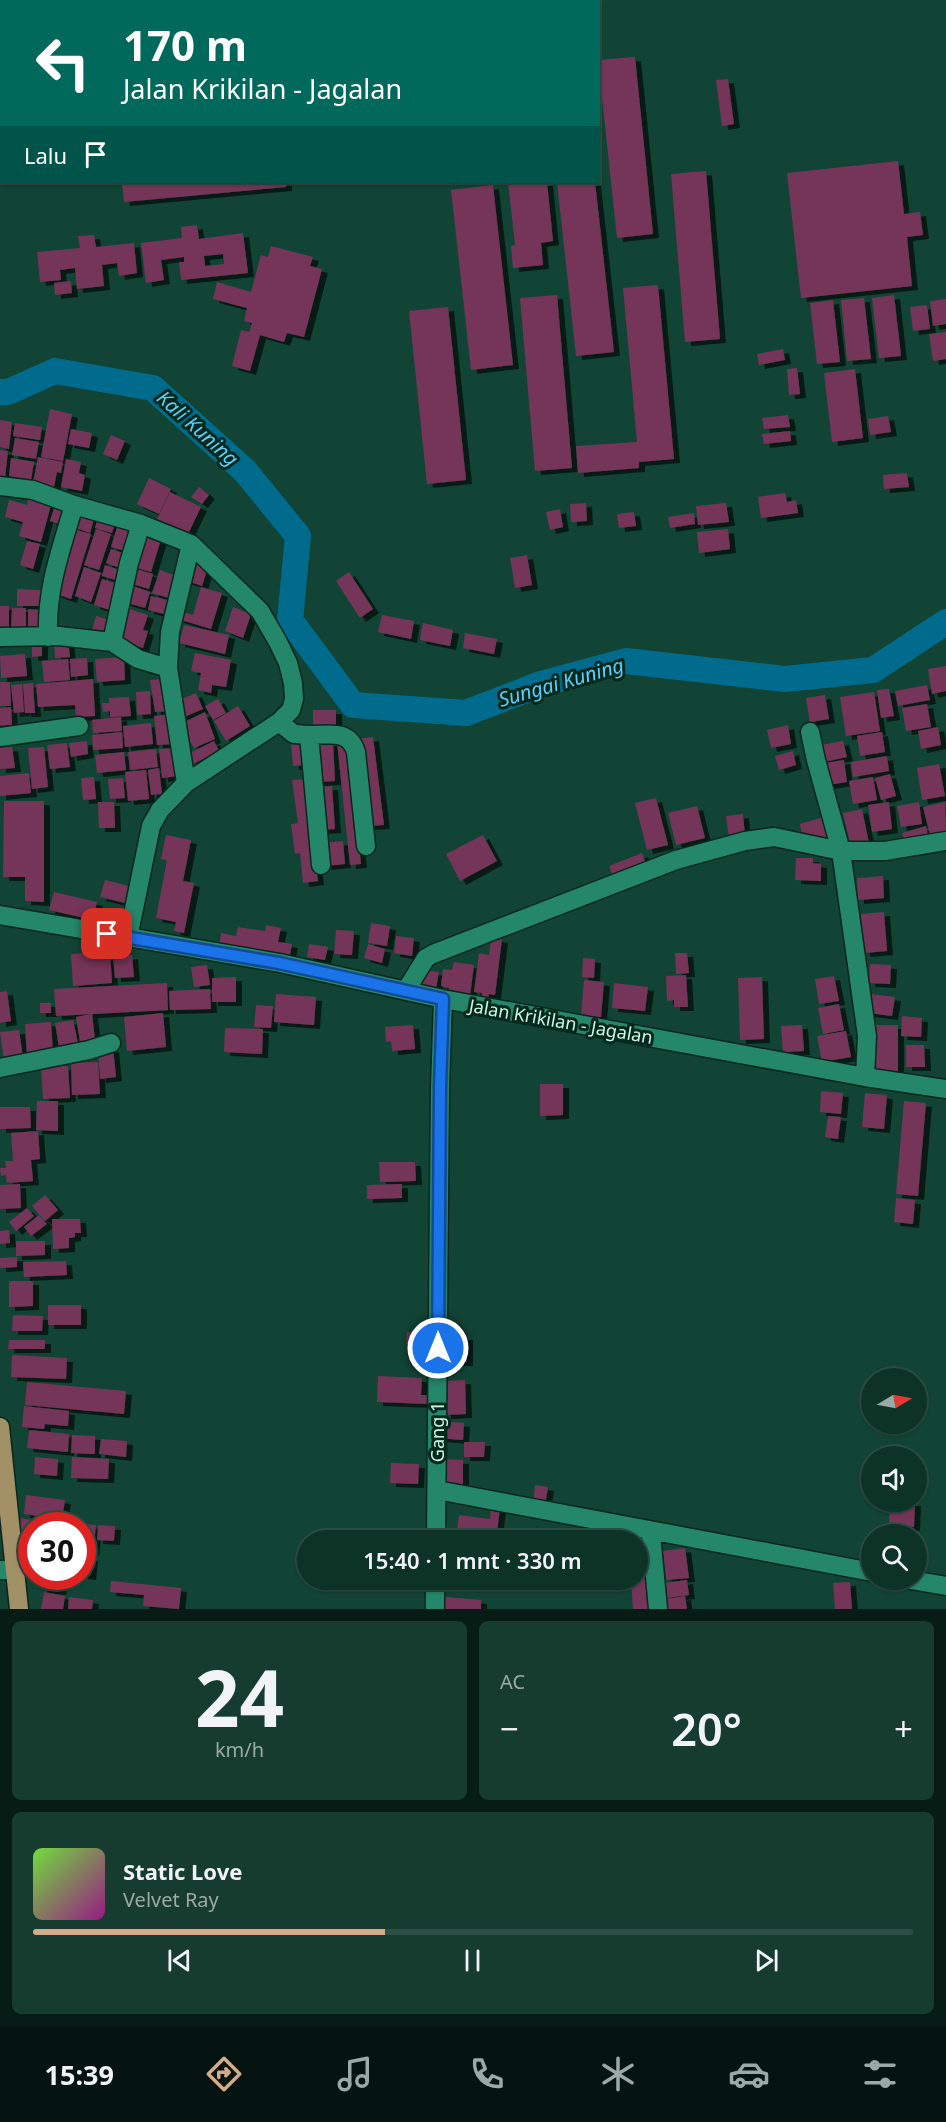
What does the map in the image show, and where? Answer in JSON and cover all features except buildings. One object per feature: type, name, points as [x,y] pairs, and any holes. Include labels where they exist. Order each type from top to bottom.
[{"type":"main road","points":[[0,1427],[8,1570],[19,1609]]},
{"type":"street","points":[[0,486],[33,490],[74,505],[141,524],[191,544],[260,611],[288,663],[293,683],[294,699],[291,710],[279,722],[186,783],[160,810],[151,826],[128,938]]},
{"type":"street","points":[[48,636],[49,591],[74,505]]},
{"type":"street","points":[[112,642],[129,563],[141,524]]},
{"type":"street","points":[[186,783],[168,668],[170,632],[191,544]]},
{"type":"street","points":[[0,637],[72,637],[112,642],[138,659],[168,668]]},
{"type":"street","points":[[279,722],[294,734],[343,736],[353,742],[366,846]]},
{"type":"street","points":[[0,737],[79,726]]},
{"type":"street","points":[[810,732],[841,851],[867,1036],[865,1077]]},
{"type":"street","points":[[309,735],[321,865]]},
{"type":"street","points":[[406,990],[420,965],[433,954],[676,860],[746,841],[774,837],[841,851],[885,851],[946,841]]},
{"type":"street","name":"Jalan Krikilan - Jagalan","points":[[0,915],[279,963],[443,999],[865,1077],[946,1089]]},
{"type":"street","name":"Gang 1","points":[[436,1530],[440,1087],[443,999]]},
{"type":"street","points":[[0,1068],[89,1050],[111,1043]]},
{"type":"street","points":[[437,1490],[861,1570]]},
{"type":"street","points":[[651,1534],[658,1609]]},
{"type":"street","points":[[927,1583],[946,1586]]},
{"type":"street","points":[[435,1590],[435,1609]]},
{"type":"waterway","name":"Sungai Kuning","points":[[0,392],[8,392],[55,371],[153,388],[245,471],[298,536],[290,620],[353,705],[466,713],[541,684],[626,661],[785,679],[873,670],[946,622]]},
{"type":"route","points":[[107,934],[279,963],[443,999],[438,1348]]},
{"type":"water label","name":"Kali Kuning","points":[[198,428]]}]
